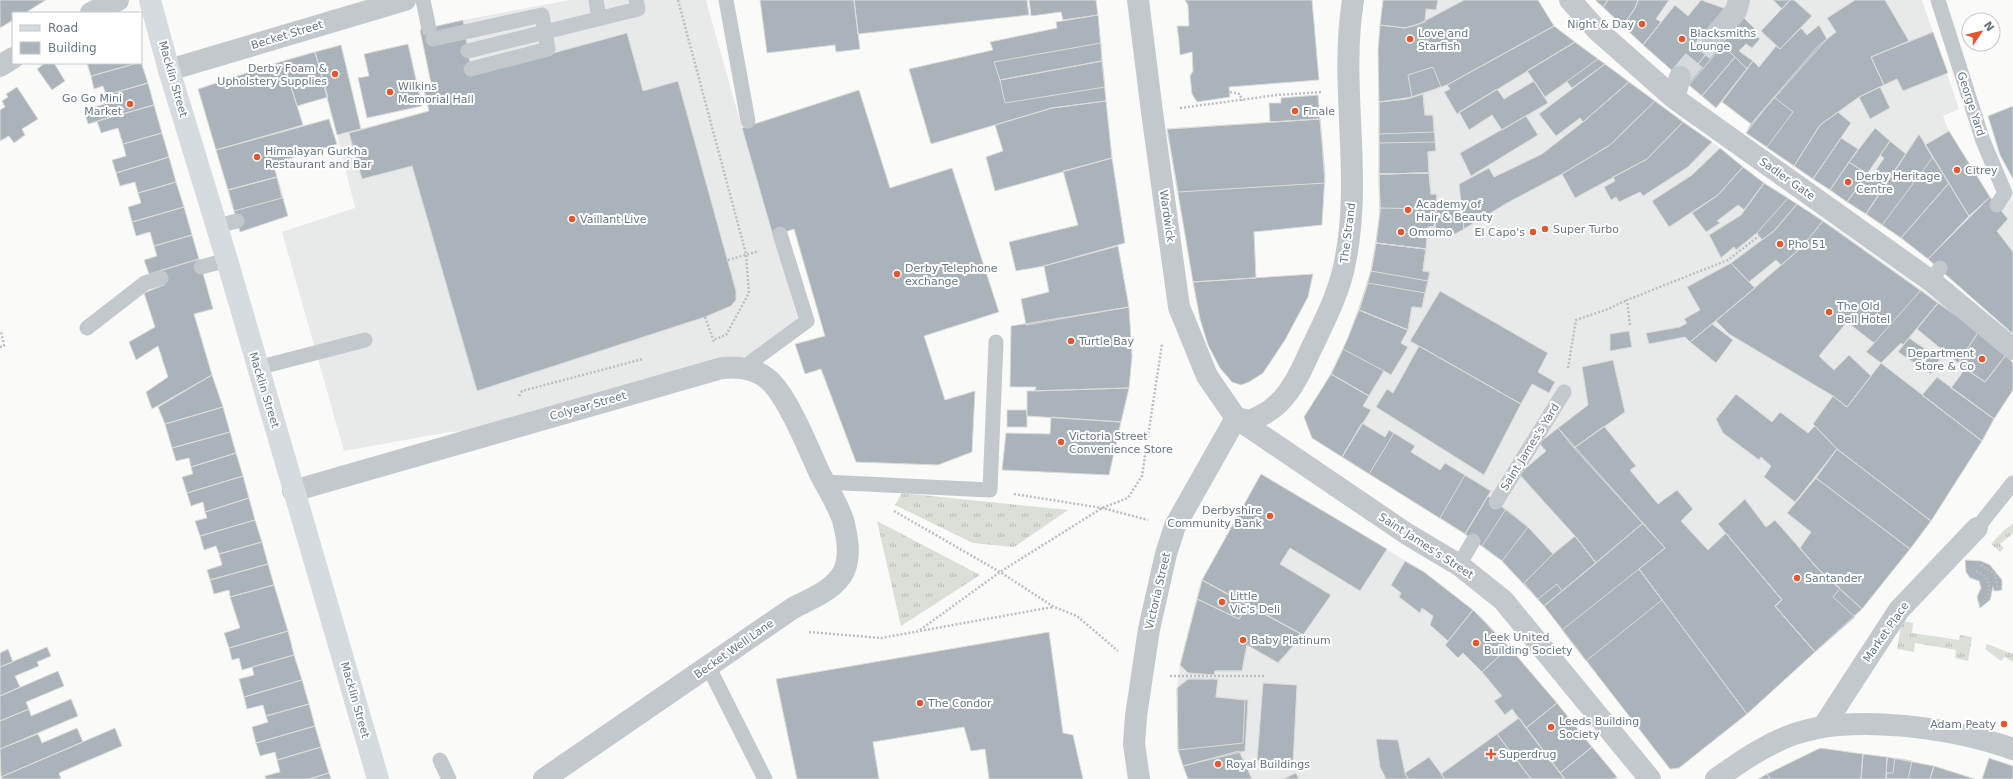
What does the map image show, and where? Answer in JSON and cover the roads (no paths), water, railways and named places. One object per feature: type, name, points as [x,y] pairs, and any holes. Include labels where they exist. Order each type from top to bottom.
[{"type":"street","points":[[93,12],[118,0]]},
{"type":"street","name":"Macklin Street","points":[[150,0],[169,70],[227,223],[227,260],[257,368],[378,779]]},
{"type":"street","name":"Becket Street","points":[[169,70],[405,0]]},
{"type":"street","name":"Wardwick","points":[[1138,0],[1179,307],[1206,376],[1236,418]]},
{"type":"street","name":"The Strand","points":[[1236,418],[1251,420],[1273,409],[1285,396],[1300,371],[1330,307],[1345,262],[1352,204],[1352,148],[1347,59],[1353,0]]},
{"type":"street","name":"Sadler Gate","points":[[1570,0],[1597,30],[1674,98],[1936,275],[2013,350]]},
{"type":"street","points":[[1713,38],[1736,11],[1739,0]]},
{"type":"street","points":[[0,66],[12,59]]},
{"type":"street","points":[[1674,98],[1680,77]]},
{"type":"street","name":"Colyear Street","points":[[293,491],[722,368],[743,368],[764,376],[780,392],[824,482]]},
{"type":"street","name":"Victoria Street","points":[[1139,779],[1134,744],[1136,716],[1149,629],[1166,554],[1175,526],[1236,418]]},
{"type":"street","name":"Saint James's Street","points":[[1236,418],[1407,534],[1459,565],[1503,600],[1650,779]]},
{"type":"street","name":"Becket Well Lane","points":[[544,779],[763,628],[793,608],[822,592],[838,580],[844,570],[848,556],[847,539],[842,519],[824,482]]},
{"type":"street","name":"Market Place","points":[[1823,727],[1899,610],[1977,528]]},
{"type":"street","points":[[1716,779],[1743,760],[1783,739],[1807,730],[1823,727],[1884,725],[1924,729],[1958,734],[2013,749]]},
{"type":"lane","points":[[423,0],[431,34],[542,15],[548,49],[471,69]]},
{"type":"lane","points":[[596,0],[599,18]]},
{"type":"lane","points":[[468,51],[638,9],[636,0]]},
{"type":"lane","points":[[726,0],[748,121]]},
{"type":"lane","name":"George Yard","points":[[1938,0],[1983,140],[2005,193],[1996,205]]},
{"type":"lane","points":[[743,368],[807,321],[780,234]]},
{"type":"lane","points":[[201,267],[227,260]]},
{"type":"lane","points":[[87,328],[145,283],[161,278]]},
{"type":"lane","points":[[257,368],[365,340]]},
{"type":"lane","points":[[824,482],[990,490],[996,342]]},
{"type":"lane","name":"Saint James's Yard","points":[[1496,502],[1564,392]]},
{"type":"lane","points":[[1977,528],[2013,483]]},
{"type":"lane","points":[[1459,565],[1473,541]]},
{"type":"lane","points":[[708,666],[765,779]]},
{"type":"lane","points":[[440,760],[449,779]]},
{"type":"tunnel","points":[[1680,77],[1713,38]]},
{"type":"place","name":"Night & Day","points":[[1642,24]]},
{"type":"place","name":"Love and Starfish","points":[[1410,39]]},
{"type":"place","name":"Blacksmiths Lounge","points":[[1682,39]]},
{"type":"place","name":"Derby Foam & Upholstery Supplies","points":[[335,74]]},
{"type":"place","name":"Wilkins Memorial Hall","points":[[390,92]]},
{"type":"place","name":"Go Go Mini Market","points":[[130,104]]},
{"type":"place","name":"Finale","points":[[1295,111]]},
{"type":"place","name":"Himalayan Gurkha Restaurant and Bar","points":[[257,157]]},
{"type":"place","name":"Citrey","points":[[1957,170]]},
{"type":"place","name":"Derby Heritage Centre","points":[[1848,182]]},
{"type":"place","name":"Academy of Hair & Beauty","points":[[1408,210]]},
{"type":"place","name":"Vaillant Live","points":[[572,219]]},
{"type":"place","name":"Super Turbo","points":[[1545,229]]},
{"type":"place","name":"Omomo","points":[[1401,232]]},
{"type":"place","name":"El Capo's","points":[[1533,232]]},
{"type":"place","name":"Pho 51","points":[[1780,244]]},
{"type":"place","name":"Derby Telephone exchange","points":[[897,274]]},
{"type":"place","name":"The Old Bell Hotel","points":[[1829,312]]},
{"type":"place","name":"Turtle Bay","points":[[1071,341]]},
{"type":"place","name":"Department Store & Co","points":[[1982,359]]},
{"type":"place","name":"Victoria Street Convenience Store","points":[[1061,442]]},
{"type":"place","name":"Derbyshire Community Bank","points":[[1270,516]]},
{"type":"place","name":"Santander","points":[[1797,578]]},
{"type":"place","name":"Little Vic's Deli","points":[[1222,602]]},
{"type":"place","name":"Baby Platinum","points":[[1243,640]]},
{"type":"place","name":"Leek United Building Society","points":[[1476,643]]},
{"type":"place","name":"The Condor","points":[[920,703]]},
{"type":"place","name":"Adam Peaty","points":[[2004,724]]},
{"type":"place","name":"Leeds Building Society","points":[[1551,727]]},
{"type":"place","name":"Superdrug","points":[[1491,754]]},
{"type":"place","name":"Royal Buildings","points":[[1218,764]]}]
